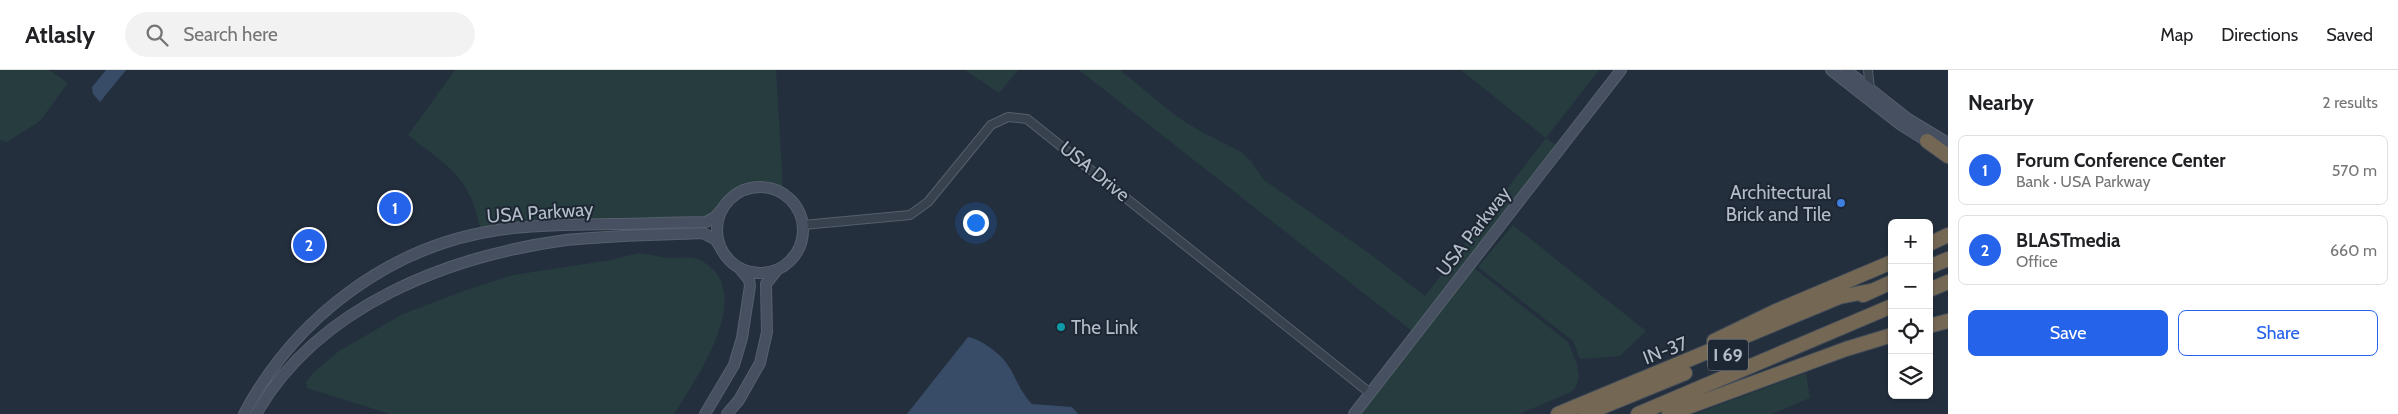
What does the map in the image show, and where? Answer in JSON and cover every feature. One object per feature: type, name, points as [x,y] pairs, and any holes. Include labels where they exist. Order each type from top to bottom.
[{"type":"highway","points":[[1927,142],[1948,155]]},
{"type":"highway","points":[[1933,244],[1948,236]]},
{"type":"highway","points":[[1933,245],[1948,240]]},
{"type":"highway","points":[[1933,265],[1948,259]]},
{"type":"highway","points":[[1637,380],[1776,311],[1888,264]]},
{"type":"highway","points":[[1933,288],[1948,282]]},
{"type":"highway","name":"I 69","points":[[1585,414],[1780,333],[1888,284]]},
{"type":"highway","name":"IN-37","points":[[1558,414],[1637,380],[1685,363],[1839,297],[1870,291]]},
{"type":"highway","name":"I 69","points":[[1638,414],[1888,308]]},
{"type":"highway","points":[[1933,325],[1948,321]]},
{"type":"highway","points":[[1669,414],[1838,352],[1888,336]]},
{"type":"street","name":"USA Parkway","points":[[1354,414],[1621,70]]},
{"type":"street","points":[[1831,70],[1901,125],[1927,142]]},
{"type":"street","points":[[1846,70],[1908,119],[1948,143]]},
{"type":"street","points":[[1868,70],[1870,89]]},
{"type":"street","name":"USA Drive","points":[[803,225],[896,217],[917,212],[928,202],[991,125],[1008,117],[1027,119],[1370,393]]},
{"type":"street","name":"USA Parkway","points":[[244,414],[276,363],[310,325],[359,285],[409,257],[455,240],[498,230],[551,226],[706,222],[715,217],[740,192],[754,187],[769,188],[789,198],[799,210],[803,225]]},
{"type":"street","points":[[723,208],[718,220],[717,233],[723,252]]},
{"type":"street","points":[[727,414],[743,395],[760,362],[767,332],[766,284],[777,269],[792,259],[798,251],[803,234],[803,225]]},
{"type":"street","name":"USA Parkway","points":[[256,414],[286,371],[330,329],[375,301],[459,265],[528,247],[610,236],[703,233],[716,240],[723,252],[746,275],[750,286],[742,338],[730,374],[704,414]]},
{"type":"street","points":[[738,266],[757,272],[777,269]]},
{"type":"green space","points":[[0,70],[49,70],[68,83],[40,121],[7,142],[0,140]]},
{"type":"green space","points":[[455,70],[776,70],[783,187],[758,182],[740,187],[732,192],[708,216],[570,222],[481,230],[476,211],[463,184],[446,165],[408,135]]},
{"type":"green space","points":[[965,70],[1018,70],[999,93]]},
{"type":"green space","points":[[1079,70],[1120,70],[1176,116],[1241,152],[1250,160],[1264,180],[1370,254],[1425,296],[1546,138],[1556,145],[1412,331]]},
{"type":"green space","points":[[1461,70],[1599,70],[1546,138]]},
{"type":"green space","points":[[1513,225],[1646,331],[1620,356],[1580,359],[1573,341],[1478,267]]},
{"type":"green space","points":[[639,253],[666,258],[700,260],[717,274],[724,292],[724,313],[717,335],[696,379],[674,414],[390,414],[307,388],[306,382],[312,374],[339,351],[403,314],[466,290],[513,275],[611,260]]},
{"type":"green space","points":[[1474,268],[1568,342],[1577,364],[1579,377],[1576,387],[1571,392],[1519,414],[1360,414]]},
{"type":"green space","points":[[1806,373],[1810,398],[1772,414],[1695,414]]},
{"type":"water","points":[[106,70],[126,70],[100,102],[93,94],[92,87]]},
{"type":"water","points":[[968,337],[984,344],[1005,361],[1032,404],[1072,407],[1078,414],[907,414]]},
{"type":"place","name":"Architectural Brick and Tile","points":[[1841,203]]},
{"type":"place","name":"Forum Conference Center","points":[[395,208]]},
{"type":"place","name":"BLASTmedia","points":[[309,245]]},
{"type":"place","name":"The Link","points":[[1061,327]]}]
